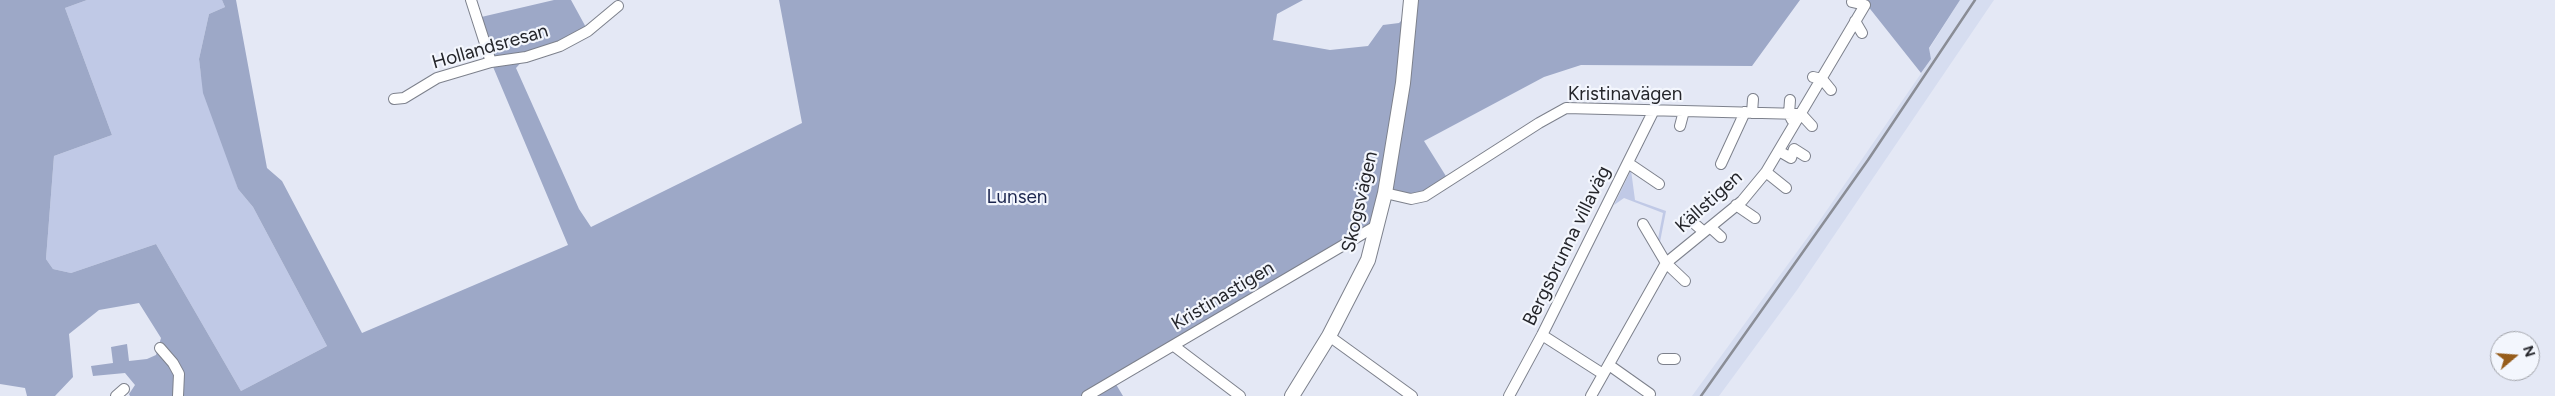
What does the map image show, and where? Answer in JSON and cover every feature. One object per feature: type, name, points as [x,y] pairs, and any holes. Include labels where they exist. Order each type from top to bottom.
[{"type":"street","points":[[471,0],[491,62]]},
{"type":"street","name":"Skogsvägen","points":[[1292,396],[1329,336],[1368,260],[1384,193],[1403,83],[1411,0]]},
{"type":"street","name":"Källstigen","points":[[1591,396],[1632,317],[1666,262],[1736,205],[1751,182],[1766,172],[1773,156],[1795,125],[1818,78],[1850,25],[1865,5],[1852,2]]},
{"type":"street","name":"Hollandsresan","points":[[394,99],[404,98],[437,78],[491,62],[526,57],[560,46],[588,31],[618,6]]},
{"type":"street","points":[[1850,25],[1862,33]]},
{"type":"street","points":[[1818,78],[1831,90]]},
{"type":"street","points":[[1748,113],[1753,100]]},
{"type":"street","points":[[1790,100],[1789,114],[1795,125]]},
{"type":"street","name":"Kristinavägen","points":[[1384,193],[1411,199],[1425,196],[1539,123],[1566,108],[1801,114]]},
{"type":"street","name":"Bergsbrunna villaväg","points":[[1509,396],[1542,335],[1654,110]]},
{"type":"street","points":[[1680,126],[1684,111]]},
{"type":"street","name":"Källstigen","points":[[1721,164],[1748,113]]},
{"type":"street","points":[[1801,114],[1812,126]]},
{"type":"street","points":[[1773,156],[1791,158],[1794,149],[1805,156]]},
{"type":"street","points":[[1628,163],[1659,184]]},
{"type":"street","points":[[1766,172],[1786,188]]},
{"type":"street","points":[[1736,205],[1755,218]]},
{"type":"street","points":[[1689,219],[1720,237]]},
{"type":"street","points":[[1643,224],[1666,262],[1685,281]]},
{"type":"street","name":"Kristinastigen","points":[[1087,396],[1376,226]]},
{"type":"street","points":[[1542,335],[1650,394]]},
{"type":"street","points":[[1329,336],[1412,396]]},
{"type":"street","points":[[1174,346],[1240,396]]},
{"type":"street","points":[[160,348],[173,363],[179,374],[178,396]]},
{"type":"street","points":[[1663,359],[1675,359]]},
{"type":"shaded area","points":[[87,0],[222,0],[225,7],[209,14],[199,59],[201,75],[238,189],[253,207],[327,346],[241,391],[156,244],[71,273],[53,269],[46,259],[54,156],[112,135],[65,8]]},
{"type":"shaded area","points":[[1960,0],[1994,0],[1797,290],[1719,396],[1692,396],[1818,223],[1931,59],[1929,49]]},
{"type":"shaded area","points":[[1631,170],[1635,200],[1666,211],[1659,247],[1657,244],[1663,213],[1624,198],[1614,205]]},
{"type":"green space","name":"Lunsen","points":[[0,0],[87,0],[65,8],[112,135],[54,156],[46,259],[53,269],[71,273],[156,244],[241,391],[327,346],[253,207],[238,189],[203,93],[199,59],[209,14],[225,7],[222,0],[236,0],[267,168],[282,181],[362,333],[568,245],[491,62],[477,18],[554,0],[571,0],[588,31],[526,57],[516,68],[579,209],[591,227],[802,123],[779,0],[1303,0],[1277,14],[1273,40],[1330,50],[1368,46],[1383,25],[1399,23],[1418,4],[1418,0],[1800,0],[1752,66],[1581,65],[1544,77],[1424,141],[1449,181],[1425,196],[1385,193],[1376,226],[1114,381],[1123,396],[130,396],[129,394],[135,385],[125,373],[93,376],[91,366],[113,363],[111,347],[127,344],[129,361],[147,359],[156,355],[161,338],[139,303],[99,310],[69,334],[73,377],[55,396],[27,396],[25,388],[0,384]]},
{"type":"green space","points":[[1863,0],[1960,0],[1929,48],[1931,59],[1921,73]]},
{"type":"railway","points":[[1701,396],[1868,160],[1975,0]]}]
